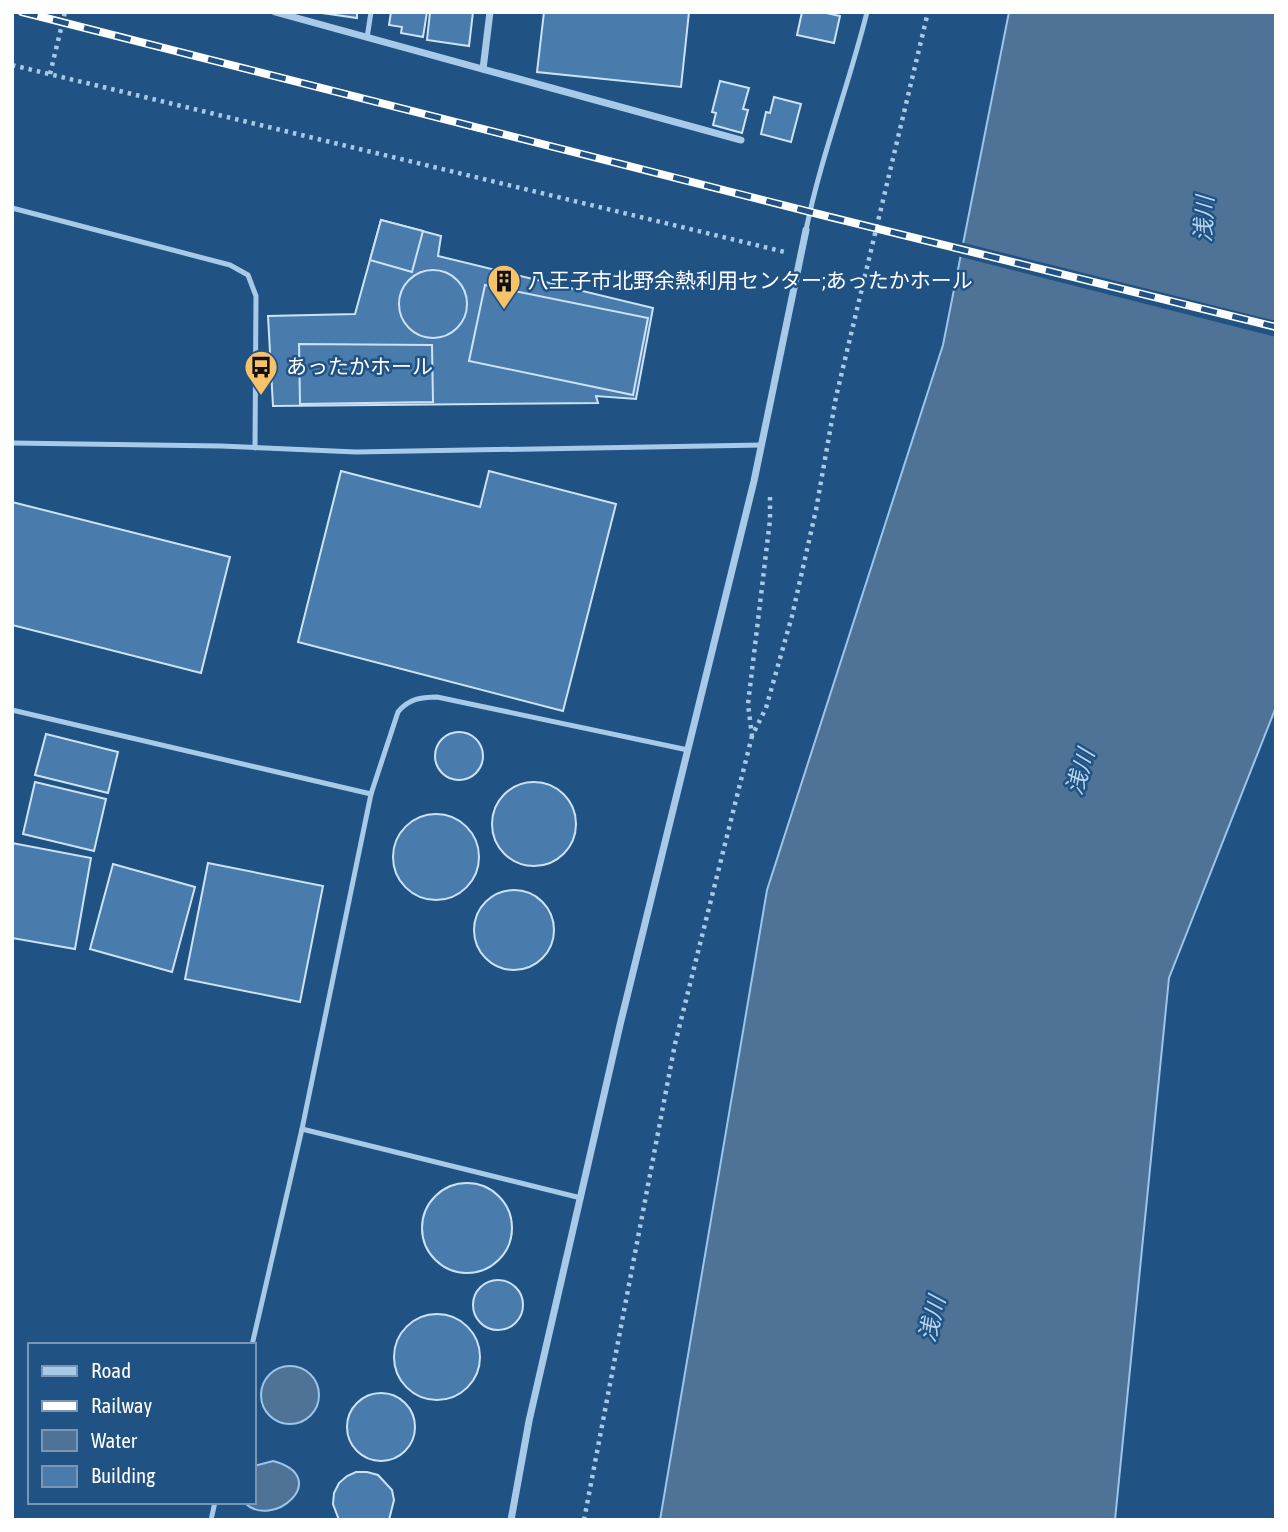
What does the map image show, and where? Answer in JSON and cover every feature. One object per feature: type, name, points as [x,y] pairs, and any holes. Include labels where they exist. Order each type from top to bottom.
[{"type":"street","points":[[275,12],[741,140]]},
{"type":"street","points":[[483,69],[490,12]]},
{"type":"street","points":[[511,1520],[529,1421],[620,1025],[762,445],[806,230]]},
{"type":"lane","points":[[367,38],[371,12]]},
{"type":"lane","points":[[806,230],[867,12]]},
{"type":"lane","points":[[12,208],[230,265],[248,275],[256,296],[255,448]]},
{"type":"lane","points":[[12,443],[356,452],[762,445]]},
{"type":"lane","points":[[252,1343],[302,1129],[371,794],[398,712],[404,704],[425,697],[437,697],[688,750]]},
{"type":"lane","points":[[12,710],[371,794]]},
{"type":"lane","points":[[302,1129],[581,1198]]},
{"type":"path","points":[[50,74],[65,12]]},
{"type":"path","points":[[584,1520],[675,1044],[752,736],[766,708],[792,616],[816,510],[835,397],[928,12]]},
{"type":"path","points":[[12,65],[790,253]]},
{"type":"path","points":[[752,736],[748,704],[770,520],[770,498],[764,489]]},
{"type":"water","name":"浅川","points":[[1009,12],[1276,12],[1276,707],[1169,978],[1115,1520],[660,1520],[767,890],[943,345]]},
{"type":"water","points":[[290,1366],[301,1368],[314,1379],[319,1395],[317,1406],[306,1419],[290,1424],[279,1422],[266,1411],[261,1395],[263,1384],[274,1371]]},
{"type":"water","points":[[273,1461],[290,1469],[298,1478],[298,1489],[292,1499],[269,1510],[256,1510],[247,1504],[256,1504],[256,1465]]},
{"type":"pier","points":[[960,242],[1276,321],[1276,337],[957,256]]},
{"type":"building","points":[[315,12],[357,12],[357,18]]},
{"type":"building","points":[[391,12],[427,12],[423,37],[401,33],[402,27],[389,25]]},
{"type":"building","points":[[430,12],[473,12],[469,46],[427,40]]},
{"type":"building","points":[[544,12],[689,12],[681,87],[537,72]]},
{"type":"building","points":[[802,12],[840,16],[834,43],[797,35]]},
{"type":"building","points":[[720,81],[749,88],[743,109],[748,110],[742,133],[713,125],[716,113],[712,112]]},
{"type":"building","points":[[774,97],[801,104],[791,142],[761,134],[766,112],[770,113]]},
{"type":"building","name":"八王子市北野余熱利用センター;あったかホール","points":[[381,220],[441,236],[438,256],[653,308],[636,399],[596,396],[598,403],[273,406],[268,316],[355,314]]},
{"type":"building","points":[[381,220],[423,231],[412,272],[370,260]]},
{"type":"building","points":[[426,270],[440,270],[452,275],[462,285],[467,304],[462,323],[452,333],[440,338],[426,338],[414,333],[404,323],[399,311],[399,297],[404,285],[414,275]]},
{"type":"building","points":[[485,285],[648,318],[633,395],[469,361]]},
{"type":"building","points":[[299,344],[432,345],[433,402],[300,404]]},
{"type":"building","points":[[341,471],[480,507],[489,471],[616,504],[563,711],[298,642]]},
{"type":"building","points":[[12,502],[230,557],[201,673],[12,625]]},
{"type":"building","points":[[459,732],[476,739],[483,756],[476,773],[459,780],[442,773],[435,756],[442,739]]},
{"type":"building","points":[[46,734],[118,752],[108,793],[35,775]]},
{"type":"building","points":[[35,782],[106,799],[94,851],[23,834]]},
{"type":"building","points":[[534,782],[550,785],[564,794],[573,808],[576,824],[573,840],[564,854],[550,863],[534,866],[518,863],[504,854],[495,840],[492,824],[495,808],[504,794],[518,785]]},
{"type":"building","points":[[428,814],[444,814],[467,826],[476,840],[479,857],[476,874],[467,888],[444,900],[428,900],[412,893],[400,881],[393,865],[393,849],[400,833],[412,821]]},
{"type":"building","points":[[12,843],[91,858],[75,949],[12,938]]},
{"type":"building","points":[[208,863],[323,886],[300,1002],[185,979]]},
{"type":"building","points":[[113,864],[195,887],[172,972],[90,949]]},
{"type":"building","points":[[514,890],[529,893],[542,902],[551,915],[554,930],[551,945],[542,958],[529,967],[514,970],[499,967],[486,958],[477,945],[474,930],[477,915],[486,902],[499,893]]},
{"type":"building","points":[[467,1183],[484,1186],[499,1196],[509,1211],[512,1228],[509,1245],[499,1260],[484,1270],[467,1273],[450,1270],[435,1260],[425,1245],[422,1228],[425,1211],[435,1196],[450,1186]]},
{"type":"building","points":[[498,1280],[515,1288],[523,1305],[515,1322],[498,1330],[481,1322],[473,1305],[481,1288]]},
{"type":"building","points":[[437,1314],[454,1317],[468,1326],[477,1340],[480,1357],[477,1374],[468,1388],[454,1397],[437,1400],[420,1397],[406,1388],[397,1374],[394,1357],[397,1340],[406,1326],[420,1317]]},
{"type":"building","points":[[381,1393],[394,1396],[405,1403],[412,1414],[415,1427],[412,1440],[405,1451],[394,1458],[381,1461],[368,1458],[357,1451],[350,1440],[347,1427],[350,1414],[357,1403],[368,1396]]},
{"type":"building","points":[[356,1472],[378,1475],[392,1490],[394,1500],[389,1520],[339,1520],[333,1504],[334,1493],[339,1483]]},
{"type":"railway","points":[[22,12],[1276,327]]},
{"type":"place","name":"八王子市北野余熱利用センター;あったかホール","points":[[504,311]]},
{"type":"place","name":"あったかホール","points":[[261,397]]}]
